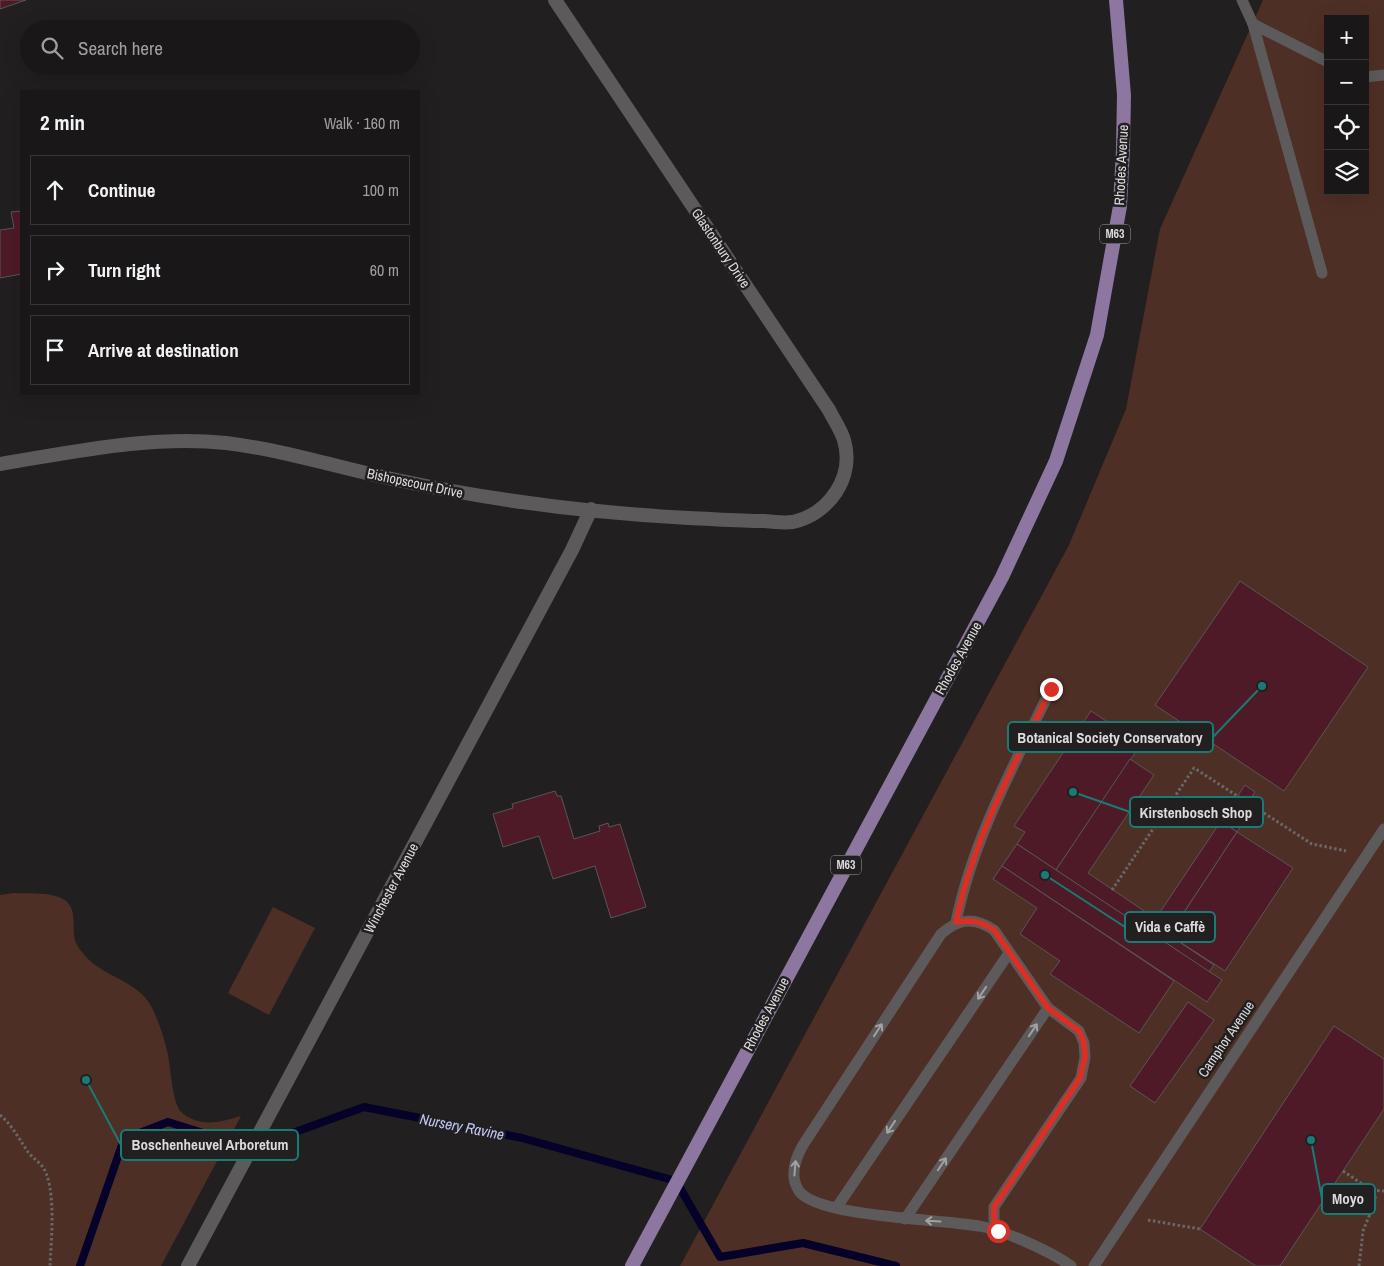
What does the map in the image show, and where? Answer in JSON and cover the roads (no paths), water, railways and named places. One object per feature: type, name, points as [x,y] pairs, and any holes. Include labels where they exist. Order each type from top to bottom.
[{"type":"main road","name":"Rhodes Avenue","points":[[632,1266],[1002,578],[1056,461],[1097,335],[1120,206],[1124,94],[1116,0]]},
{"type":"street","name":"Glastonbury Drive","points":[[556,0],[829,410],[844,439],[847,463],[841,483],[829,504]]},
{"type":"street","name":"Bishopscourt Drive","points":[[0,464],[114,445],[192,442],[224,443],[258,448],[488,499],[674,517],[791,522],[813,514],[829,504]]},
{"type":"street","name":"Winchester Avenue","points":[[188,1266],[572,550],[591,509]]},
{"type":"lane","points":[[1242,0],[1253,24],[1322,273]]},
{"type":"lane","points":[[1253,24],[1324,60]]},
{"type":"lane","points":[[1369,77],[1384,75]]},
{"type":"lane","points":[[956,922],[974,854],[999,795],[1051,689]]},
{"type":"lane","name":"Camphor Avenue","points":[[1094,1266],[1125,1216],[1384,829]]},
{"type":"lane","points":[[970,920],[983,923],[994,930],[1048,1008],[1079,1031],[1084,1043],[1085,1067],[1080,1078],[994,1207],[977,1220],[960,1222],[905,1219],[813,1201],[800,1191],[794,1174],[796,1157],[941,934],[956,922],[970,920]]},
{"type":"lane","points":[[836,1207],[1010,953]]},
{"type":"lane","points":[[905,1219],[1048,1008]]},
{"type":"lane","points":[[994,1207],[994,1220],[998,1231]]},
{"type":"lane","points":[[960,1222],[998,1231],[1049,1253],[1070,1266]]},
{"type":"waterway","name":"Nursery Ravine","points":[[80,1266],[124,1139],[168,1122],[251,1148],[364,1107],[522,1138],[676,1181],[720,1257],[803,1243],[896,1266]]},
{"type":"place","name":"Botanical Society Conservatory","points":[[1262,686]]},
{"type":"place","name":"Kirstenbosch Shop","points":[[1073,792]]},
{"type":"place","name":"Vida e Caffè","points":[[1045,875]]},
{"type":"place","name":"Boschenheuvel Arboretum","points":[[86,1080]]},
{"type":"place","name":"Moyo","points":[[1311,1140]]}]
